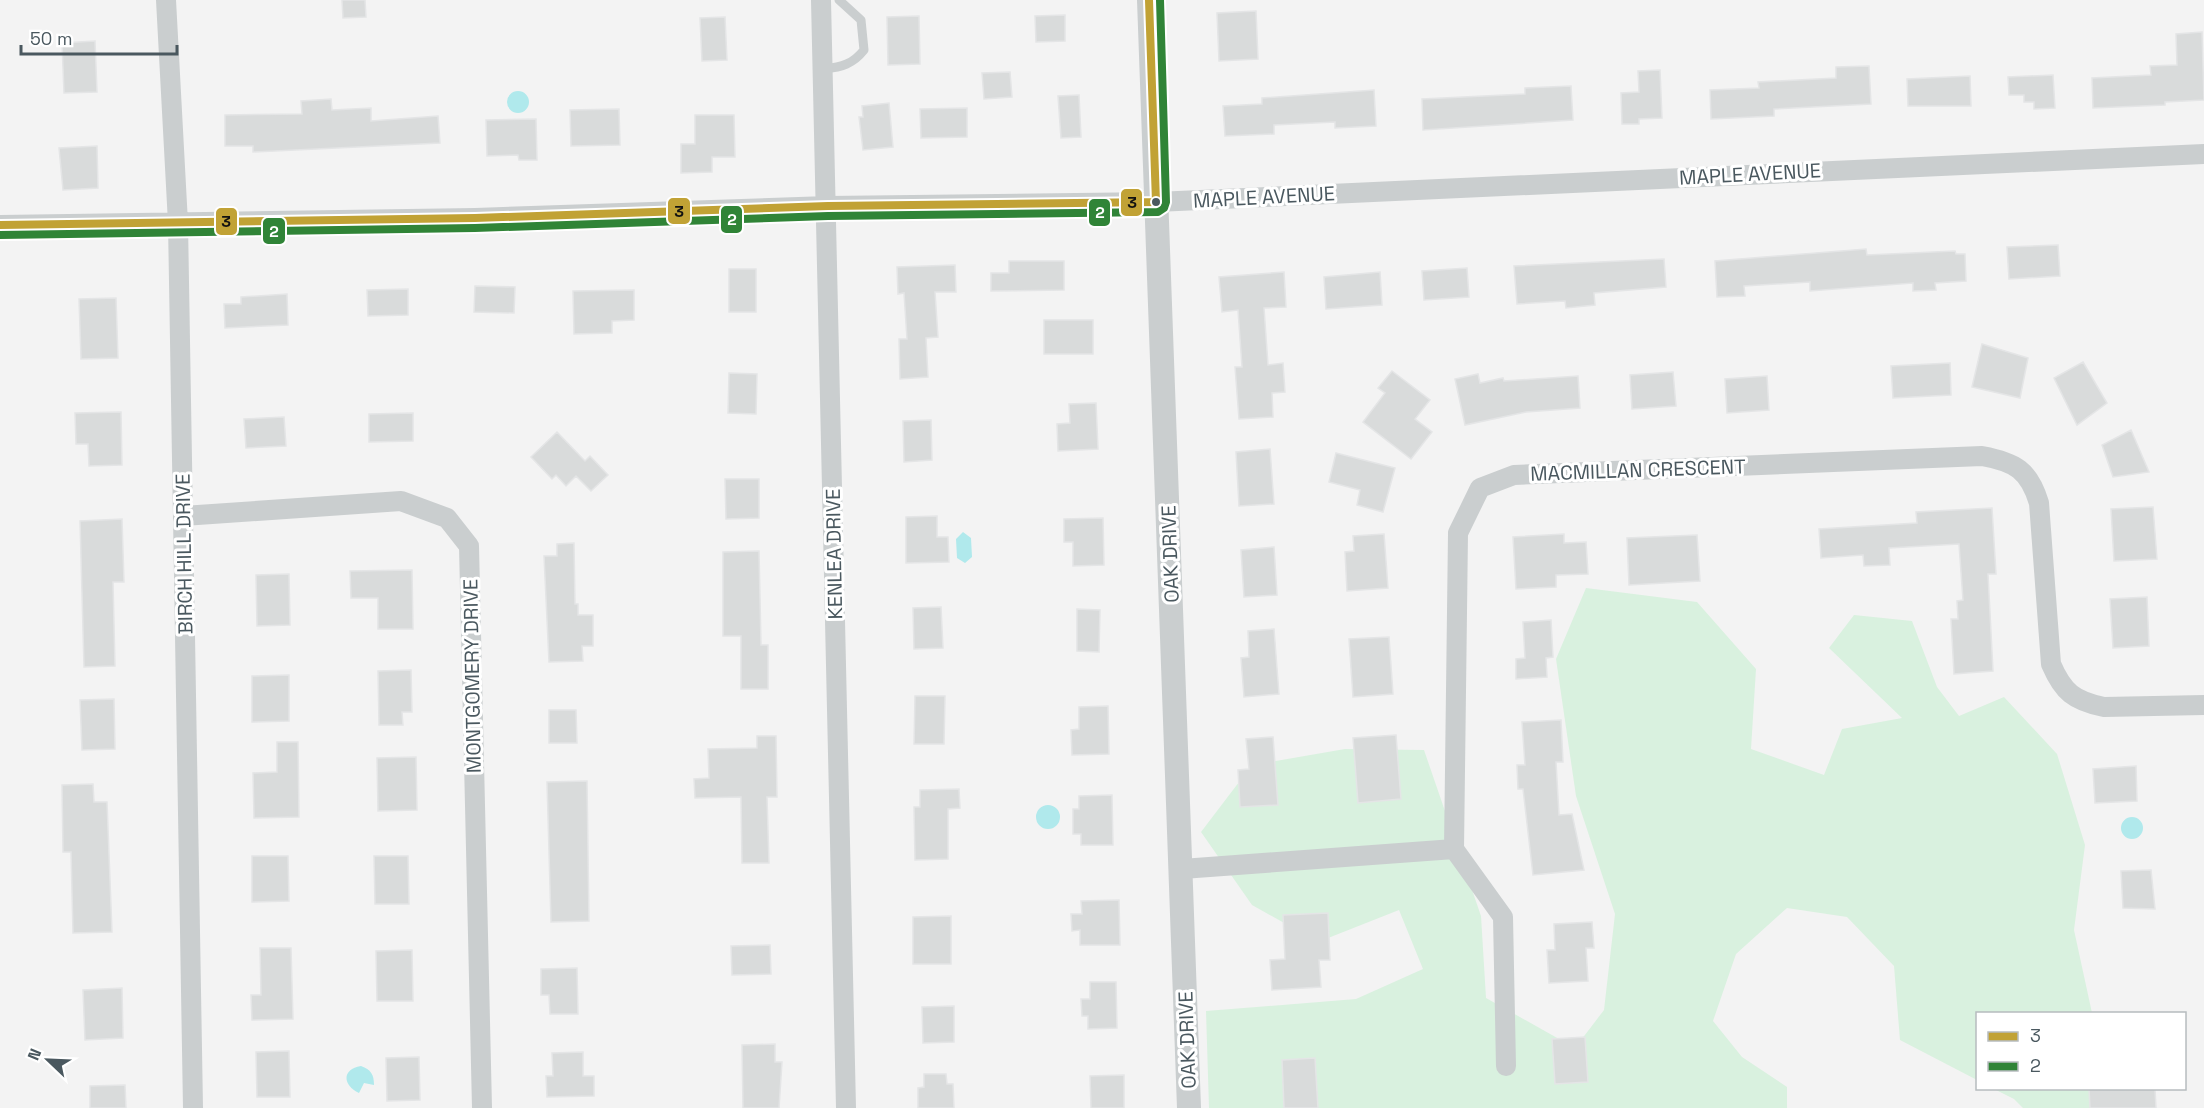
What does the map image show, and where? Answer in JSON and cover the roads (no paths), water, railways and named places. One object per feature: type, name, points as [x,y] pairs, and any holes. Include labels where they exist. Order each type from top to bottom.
[{"type":"street","name":"BIRCH HILL DRIVE","points":[[166,0],[178,223],[193,1108]]},
{"type":"street","name":"KENLEA DRIVE","points":[[821,0],[828,206],[846,1108]]},
{"type":"street","name":"OAK DRIVE","points":[[1149,0],[1189,1108]]},
{"type":"street","name":"MAPLE AVENUE","points":[[0,225],[474,218],[828,206],[1156,202],[2204,154]]},
{"type":"street","name":"MACMILLAN CRESCENT","points":[[1454,849],[1458,532],[1480,488],[1514,475],[1982,456],[2001,460],[2022,470],[2034,487],[2039,503],[2051,664],[2059,683],[2072,696],[2088,704],[2104,707],[2204,705]]},
{"type":"street","name":"MONTGOMERY DRIVE","points":[[183,516],[401,501],[447,518],[469,546],[482,1108]]},
{"type":"street","points":[[1182,870],[1454,849],[1503,916],[1506,1066]]},
{"type":"lane","points":[[824,69],[838,68],[856,62],[864,50],[861,20],[839,0]]},
{"type":"water","points":[[518,91],[526,94],[529,102],[526,110],[518,113],[510,110],[507,102],[510,94]]},
{"type":"water","points":[[963,532],[971,538],[972,557],[965,563],[957,558],[956,539]]},
{"type":"water","points":[[1048,805],[1057,808],[1060,817],[1057,826],[1048,829],[1039,826],[1036,817],[1039,808]]},
{"type":"water","points":[[2132,817],[2140,820],[2143,828],[2140,836],[2132,839],[2124,836],[2121,828],[2124,820]]},
{"type":"water","points":[[361,1066],[371,1073],[374,1085],[364,1083],[359,1093],[349,1086],[347,1078],[350,1070]]}]
